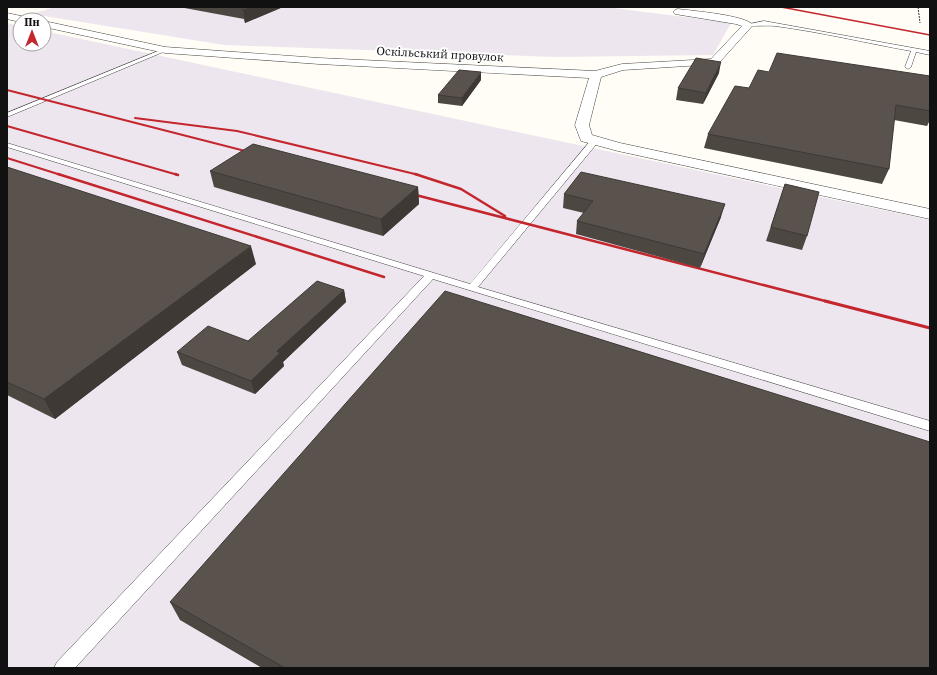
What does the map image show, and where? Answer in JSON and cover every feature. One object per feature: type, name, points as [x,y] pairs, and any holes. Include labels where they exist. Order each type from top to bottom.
[{"type":"street","points":[[678,12],[738,21],[748,25]]},
{"type":"street","name":"Оскільський провулок","points":[[165,50],[213,54],[223,61],[267,67],[296,68],[319,61],[596,76],[622,67],[714,62],[748,25]]},
{"type":"street","points":[[52,26],[165,50]]},
{"type":"street","points":[[596,76],[582,125],[586,138],[930,214]]},
{"type":"lane","points":[[748,25],[764,23],[786,26],[930,53]]},
{"type":"lane","points":[[7,115],[165,50]]},
{"type":"lane","points":[[908,67],[914,50]]},
{"type":"lane","points":[[472,288],[595,141]]},
{"type":"lane","points":[[7,145],[472,288],[930,426]]},
{"type":"lane","points":[[63,668],[431,275]]},
{"type":"path","points":[[918,7],[920,22]]},
{"type":"shaded area","points":[[55,7],[606,7],[731,23],[713,55],[555,57],[224,45],[52,17],[52,12],[39,12]]},
{"type":"shaded area","points":[[7,23],[12,24],[12,52],[52,52],[52,33],[930,220],[930,668],[7,668]]},
{"type":"building","points":[[243,7],[251,7],[243,10]]},
{"type":"building","points":[[777,53],[930,76],[930,111],[896,105],[889,169],[708,134],[735,86],[749,88],[758,70],[769,72]]},
{"type":"building","points":[[696,58],[721,62],[706,93],[678,88]]},
{"type":"building","points":[[459,70],[481,72],[462,98],[438,95]]},
{"type":"building","points":[[253,144],[418,187],[381,219],[210,171]]},
{"type":"building","points":[[7,167],[251,246],[44,399],[7,382]]},
{"type":"building","points":[[581,172],[725,204],[704,254],[577,221],[593,201],[564,194]]},
{"type":"building","points":[[785,184],[819,192],[807,236],[771,227]]},
{"type":"building","points":[[317,281],[344,290],[277,351],[280,353],[251,381],[177,352],[208,326],[248,341]]},
{"type":"building","points":[[445,291],[930,442],[930,668],[285,668],[170,602]]},
{"type":"railway","points":[[781,7],[930,35]]},
{"type":"railway","points":[[7,90],[253,153]]},
{"type":"railway","points":[[135,118],[237,131],[415,174]]},
{"type":"railway","points":[[7,126],[178,175],[175,174]]},
{"type":"railway","points":[[7,158],[61,175]]},
{"type":"railway","points":[[58,174],[384,277]]},
{"type":"railway","points":[[415,174],[461,189],[505,216]]},
{"type":"railway","points":[[408,193],[829,302]]},
{"type":"railway","points":[[825,301],[930,328]]}]
